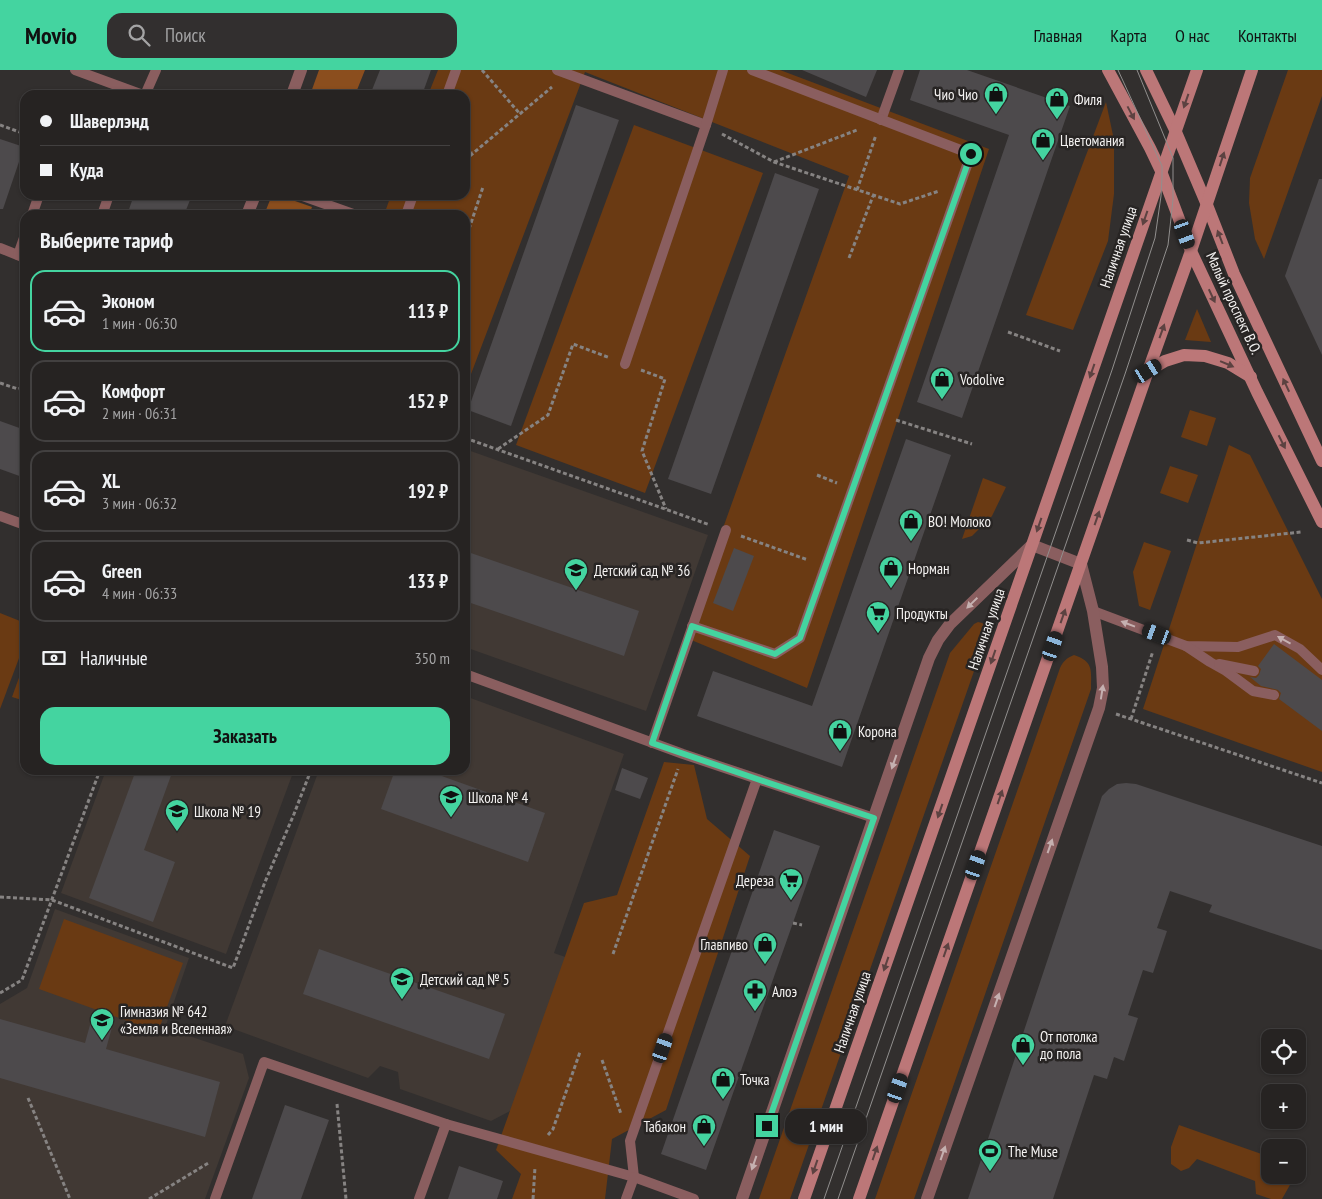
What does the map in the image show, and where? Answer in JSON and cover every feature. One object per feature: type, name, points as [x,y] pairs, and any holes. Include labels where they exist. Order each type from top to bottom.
[{"type":"main road","name":"Малый проспект В.О.","points":[[1108,70],[1161,171],[1191,252],[1257,392],[1322,522]]},
{"type":"main road","name":"Малый проспект В.О.","points":[[1146,70],[1176,132],[1234,274],[1322,461]]},
{"type":"main road","name":"Наличная улица","points":[[804,1199],[1197,70]]},
{"type":"main road","points":[[859,1199],[1191,252],[1252,70]]},
{"type":"main road","points":[[1148,371],[1165,361],[1184,355],[1205,356],[1228,363],[1251,377]]},
{"type":"street","points":[[294,90],[302,70]]},
{"type":"street","points":[[742,1199],[929,658],[938,640],[950,624],[1032,545],[1081,564],[1093,611],[1102,666],[1103,688],[1099,708],[927,1199]]},
{"type":"lane","points":[[75,70],[130,90]]},
{"type":"lane","points":[[146,90],[156,70]]},
{"type":"lane","points":[[449,90],[456,70]]},
{"type":"lane","points":[[556,70],[706,125]]},
{"type":"lane","points":[[625,364],[723,70]]},
{"type":"lane","points":[[692,626],[775,654],[800,638],[971,154],[752,70]]},
{"type":"lane","points":[[881,120],[899,70]]},
{"type":"lane","points":[[314,200],[342,210]]},
{"type":"lane","points":[[0,248],[20,256]]},
{"type":"lane","points":[[0,516],[20,523]]},
{"type":"lane","points":[[652,743],[726,530]]},
{"type":"lane","points":[[1093,611],[1186,646],[1226,671],[1253,691],[1274,695]]},
{"type":"lane","points":[[1186,646],[1238,647],[1275,635],[1300,649],[1320,674]]},
{"type":"lane","points":[[1210,662],[1254,671]]},
{"type":"lane","points":[[470,676],[683,754],[874,818]]},
{"type":"lane","points":[[626,1199],[634,1176],[630,1142],[757,779]]},
{"type":"lane","points":[[215,1199],[264,1062],[446,1124],[634,1176],[694,1199]]},
{"type":"lane","points":[[419,1199],[446,1124]]},
{"type":"path","points":[[482,70],[520,114]]},
{"type":"path","points":[[470,156],[568,74]]},
{"type":"path","points":[[774,162],[881,120]]},
{"type":"path","points":[[857,190],[881,120]]},
{"type":"path","points":[[0,125],[20,132]]},
{"type":"path","points":[[706,125],[774,162],[900,204],[960,184]]},
{"type":"path","points":[[470,224],[483,187]]},
{"type":"path","points":[[849,258],[873,196]]},
{"type":"path","points":[[1008,332],[1060,351]]},
{"type":"path","points":[[498,449],[548,415],[573,344],[665,379],[642,451],[666,509]]},
{"type":"path","points":[[0,383],[20,388]]},
{"type":"path","points":[[879,414],[972,444]]},
{"type":"path","points":[[470,440],[826,566]]},
{"type":"path","points":[[1187,540],[1198,543],[1301,532]]},
{"type":"path","points":[[1131,719],[1154,646]]},
{"type":"path","points":[[1116,714],[1322,783]]},
{"type":"path","points":[[613,954],[683,754]]},
{"type":"path","points":[[0,993],[22,980],[98,775]]},
{"type":"path","points":[[0,897],[52,900],[233,968],[265,882],[309,775]]},
{"type":"path","points":[[793,923],[802,926]]},
{"type":"path","points":[[532,1199],[537,1149],[553,1129],[580,1052]]},
{"type":"path","points":[[602,1060],[630,1142]]},
{"type":"path","points":[[336,1086],[346,1199]]},
{"type":"path","points":[[28,1098],[70,1199]]},
{"type":"path","points":[[149,1199],[213,1160]]},
{"type":"shaded area","points":[[319,70],[365,70],[357,90],[312,90]]},
{"type":"shaded area","points":[[438,70],[780,70],[989,149],[807,688],[684,637],[849,176],[585,72],[470,377],[470,210],[386,210],[389,200],[470,200],[470,90],[430,90]]},
{"type":"shaded area","points":[[1288,70],[1322,70],[1322,96],[1264,259],[1255,239],[1249,203],[1250,178]]},
{"type":"shaded area","points":[[1106,102],[1114,140],[1114,194],[1108,241],[1073,330],[1026,315]]},
{"type":"shaded area","points":[[634,125],[763,173],[645,493],[516,445]]},
{"type":"shaded area","points":[[270,200],[292,200],[312,207],[311,210],[266,210]]},
{"type":"shaded area","points":[[1197,309],[1211,342],[1185,340]]},
{"type":"shaded area","points":[[1190,410],[1216,418],[1207,446],[1181,437]]},
{"type":"shaded area","points":[[1229,445],[1250,455],[1322,599],[1322,772],[1143,709]]},
{"type":"shaded area","name":"Детский сад № 36","points":[[470,451],[708,535],[646,711],[470,649]]},
{"type":"shaded area","points":[[1170,466],[1198,475],[1188,503],[1160,493]]},
{"type":"shaded area","points":[[983,478],[1006,487],[992,516],[972,536],[962,539]]},
{"type":"shaded area","points":[[1144,542],[1171,551],[1150,610],[1139,606],[1133,572]]},
{"type":"shaded area","points":[[0,613],[20,621],[20,655],[0,709]]},
{"type":"shaded area","points":[[978,622],[985,625],[988,631],[790,1199],[759,1199],[950,653],[974,624]]},
{"type":"shaded area","points":[[1074,655],[1085,661],[1090,668],[1091,689],[914,1199],[875,1199],[1060,668],[1065,660]]},
{"type":"shaded area","points":[[20,675],[20,699],[12,697]]},
{"type":"shaded area","points":[[470,698],[624,754],[554,953],[571,959],[535,1098],[491,1121],[400,1089],[398,1072],[380,1066],[368,1078],[225,1026],[317,775],[470,775]]},
{"type":"shaded area","points":[[664,762],[694,765],[707,819],[750,856],[666,1110],[612,1139],[605,1199],[512,1199],[521,1174],[496,1150],[584,903],[617,895]]},
{"type":"shaded area","name":"Школа № 19","points":[[104,775],[292,775],[226,954],[61,893]]},
{"type":"shaded area","name":"Гимназия № 642 «Земля и Вселенная»","points":[[55,909],[189,958],[165,1028],[243,1054],[249,1078],[205,1199],[0,1199],[0,1004],[27,988]]},
{"type":"shaded area","points":[[64,919],[183,963],[158,1032],[39,989]]},
{"type":"shaded area","points":[[1179,1125],[1261,1154],[1261,1184],[1290,1184],[1282,1199],[1271,1199],[1256,1194],[1255,1181],[1197,1159],[1189,1168],[1181,1171],[1171,1164],[1171,1147]]},
{"type":"building","points":[[380,70],[431,70],[424,90],[372,90]]},
{"type":"building","points":[[802,70],[877,70],[866,97]]},
{"type":"building","points":[[920,70],[967,70],[1070,106],[962,418],[917,402],[1009,135],[910,100]]},
{"type":"building","points":[[576,105],[619,120],[511,426],[470,411],[470,404]]},
{"type":"building","points":[[0,139],[20,146],[20,159],[3,209],[0,209]]},
{"type":"building","points":[[775,173],[819,189],[711,494],[668,479]]},
{"type":"building","points":[[1319,179],[1322,179],[1322,355],[1285,276]]},
{"type":"building","points":[[132,200],[190,200],[186,210],[129,210]]},
{"type":"building","points":[[0,421],[20,428],[20,476],[0,469]]},
{"type":"building","points":[[906,439],[951,455],[842,767],[697,716],[713,671],[812,706]]},
{"type":"building","points":[[734,548],[754,556],[733,611],[713,603]]},
{"type":"building","points":[[470,553],[639,611],[624,656],[470,603]]},
{"type":"building","points":[[1274,644],[1322,680],[1322,731],[1279,699],[1281,693],[1278,690],[1261,686],[1250,677],[1256,678],[1259,675],[1261,669],[1258,666]]},
{"type":"building","points":[[622,768],[648,778],[640,799],[615,790]]},
{"type":"building","points":[[134,775],[171,775],[144,850],[175,862],[153,922],[89,898]]},
{"type":"building","points":[[393,775],[439,775],[545,813],[528,862],[381,809]]},
{"type":"building","points":[[1117,784],[1136,784],[1322,846],[1322,950],[1209,912],[1212,905],[1170,891],[1157,928],[1167,931],[1153,973],[1143,970],[1128,1015],[1138,1018],[1124,1061],[1114,1057],[1107,1079],[1094,1075],[1053,1199],[968,1199],[1102,796]]},
{"type":"building","points":[[774,830],[820,846],[706,1170],[661,1154]]},
{"type":"building","points":[[319,949],[505,1014],[489,1059],[303,994]]},
{"type":"building","points":[[93,1014],[114,1020],[106,1049],[220,1082],[205,1137],[0,1078],[0,1019],[85,1043]]},
{"type":"building","points":[[285,1105],[329,1120],[301,1199],[252,1199]]},
{"type":"building","points":[[459,1166],[503,1181],[497,1199],[448,1199]]},
{"type":"tram line","points":[[824,1199],[1112,370],[1155,238],[1161,196],[1162,166],[1118,70]]},
{"type":"tram line","points":[[838,1199],[1125,374],[1168,245],[1173,200],[1173,158],[1137,70]]},
{"type":"place","name":"Чио Чио","points":[[996,115]]},
{"type":"place","name":"Филя","points":[[1057,120]]},
{"type":"place","name":"Цветомания","points":[[1043,161]]},
{"type":"place","name":"Vodolive","points":[[942,400]]},
{"type":"place","name":"ВО! Молоко","points":[[911,542]]},
{"type":"place","name":"Норман","points":[[891,589]]},
{"type":"place","name":"Детский сад № 36","points":[[576,591]]},
{"type":"place","name":"Продукты","points":[[878,634]]},
{"type":"place","name":"Корона","points":[[840,752]]},
{"type":"place","name":"Школа № 4","points":[[451,818]]},
{"type":"place","name":"Школа № 19","points":[[177,832]]},
{"type":"place","name":"Дереза","points":[[791,901]]},
{"type":"place","name":"Главпиво","points":[[765,965]]},
{"type":"place","name":"Детский сад № 5","points":[[402,1000]]},
{"type":"place","name":"Алоэ","points":[[755,1012]]},
{"type":"place","name":"Гимназия № 642 «Земля и Вселенная»","points":[[102,1041]]},
{"type":"place","name":"От потолка до пола","points":[[1023,1066]]},
{"type":"place","name":"Точка","points":[[723,1100]]},
{"type":"place","name":"Табакон","points":[[704,1147]]},
{"type":"place","name":"The Muse","points":[[990,1172]]},
{"type":"route","points":[[767,1126],[874,818],[652,743],[692,626],[775,654],[800,638],[971,154]]}]
